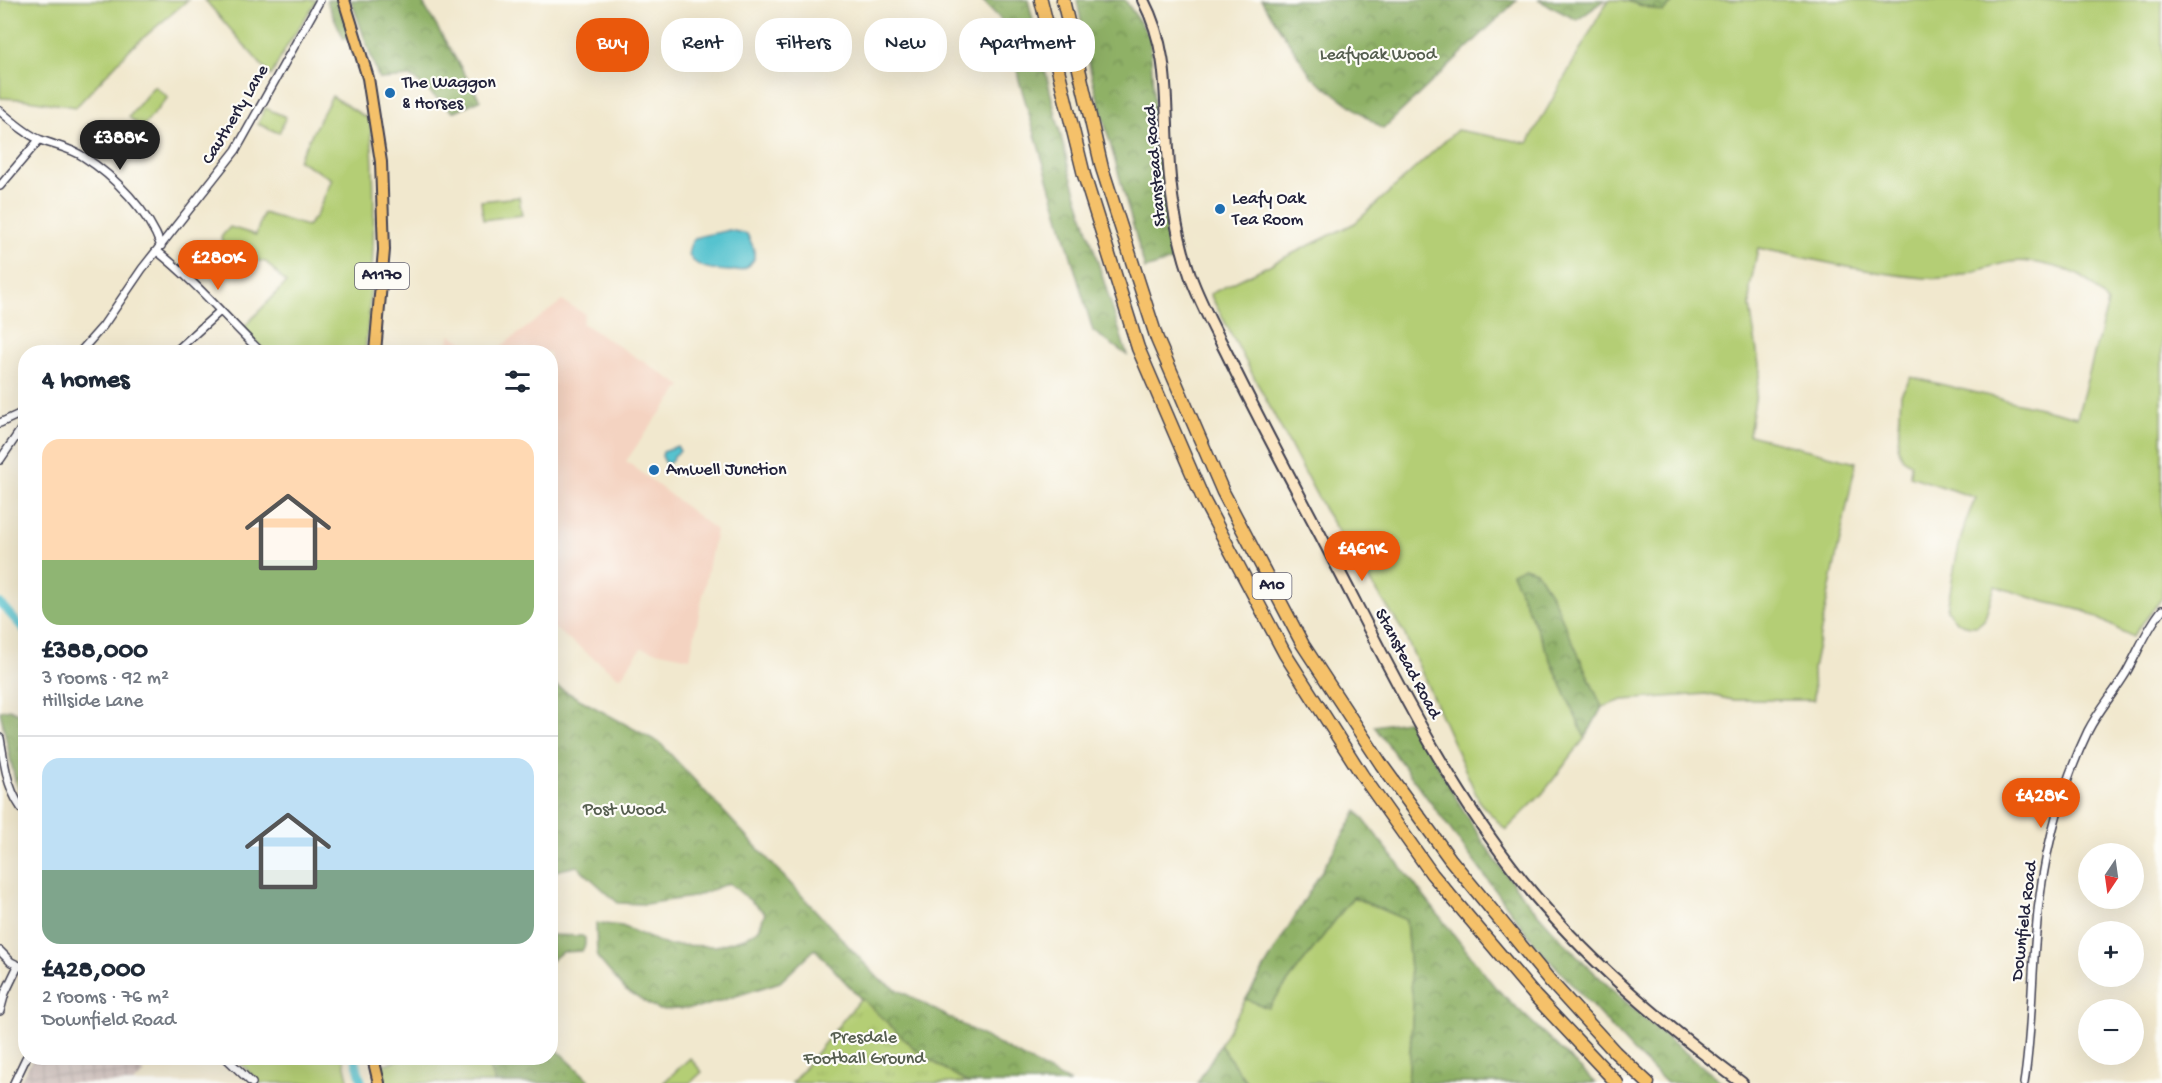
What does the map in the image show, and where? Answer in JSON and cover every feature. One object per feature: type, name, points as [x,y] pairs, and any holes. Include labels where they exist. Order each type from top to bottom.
[{"type":"highway","name":"A10","points":[[1041,0],[1084,176],[1138,348],[1204,501],[1285,654],[1362,775],[1432,874],[1536,997],[1617,1083]]},
{"type":"highway","name":"A10","points":[[1063,0],[1102,168],[1157,339],[1223,492],[1303,645],[1381,764],[1450,859],[1551,982],[1615,1052],[1648,1083]]},
{"type":"main road","name":"A1170","points":[[344,0],[368,78],[379,141],[384,250],[376,345]]},
{"type":"main road","name":"Stanstead Road","points":[[1143,0],[1152,16],[1162,50],[1170,184],[1177,226],[1190,275],[1248,396],[1423,730],[1476,819],[1551,915],[1632,995],[1685,1040],[1742,1083]]},
{"type":"main road","points":[[375,1065],[379,1083]]},
{"type":"street","name":"Cautherly Lane","points":[[86,345],[236,150],[320,0]]},
{"type":"street","points":[[0,111],[39,140],[59,145],[84,157],[124,190],[155,229],[159,248],[254,345]]},
{"type":"street","points":[[0,186],[39,140]]},
{"type":"street","points":[[155,229],[172,233]]},
{"type":"street","points":[[183,345],[219,312]]},
{"type":"street","points":[[0,423],[18,415]]},
{"type":"street","points":[[0,460],[18,434]]},
{"type":"street","name":"Downfield Road","points":[[2024,1083],[2029,1050],[2037,920],[2046,862],[2063,798],[2090,728],[2127,671],[2146,634],[2162,610]]},
{"type":"street","points":[[0,738],[9,788],[18,805]]},
{"type":"street","points":[[0,951],[18,965]]},
{"type":"street","points":[[0,1011],[4,993],[18,974]]},
{"type":"street","points":[[14,1083],[23,1065]]},
{"type":"street","points":[[233,1065],[252,1083]]},
{"type":"shaded area","points":[[562,301],[585,314],[582,323],[682,386],[626,461],[716,530],[690,658],[641,648],[620,678],[558,631],[558,345],[503,345]]},
{"type":"shaded area","points":[[451,335],[467,345],[446,345]]},
{"type":"shaded area","points":[[29,1065],[139,1065],[145,1073],[133,1083],[19,1083]]},
{"type":"green space","points":[[0,0],[188,0],[130,49],[76,107],[0,98]]},
{"type":"green space","points":[[205,0],[317,0],[287,46],[271,76]]},
{"type":"green space","points":[[326,0],[338,0],[351,37],[344,39]]},
{"type":"green space","points":[[351,0],[421,0],[480,100],[453,112],[412,77],[379,79]]},
{"type":"green space","points":[[982,0],[1028,0],[1032,18],[999,18]]},
{"type":"green space","points":[[1077,0],[1125,0],[1150,37],[1155,120],[1174,260],[1145,269],[1092,78],[1091,72],[1095,72],[1095,18],[1080,18]]},
{"type":"green space","name":"Leafyoak Wood","points":[[1261,0],[1517,0],[1383,129],[1312,77]]},
{"type":"green space","points":[[1538,0],[1605,0],[1577,20]]},
{"type":"green space","points":[[1608,0],[1623,0],[1663,12],[1675,0],[2162,0],[2162,598],[2132,637],[2085,611],[2045,602],[1995,586],[1984,620],[1977,626],[1960,623],[1947,610],[1961,539],[1976,498],[1910,476],[1911,463],[1903,459],[1898,448],[1901,394],[1911,377],[2077,417],[2108,303],[2090,283],[2067,270],[2018,261],[1958,276],[1925,278],[1863,270],[1758,248],[1750,287],[1750,306],[1760,371],[1749,435],[1856,462],[1813,669],[1814,700],[1732,700],[1706,694],[1623,700],[1602,707],[1585,738],[1543,793],[1506,830],[1480,803],[1404,633],[1325,511],[1210,294],[1355,223],[1457,130],[1528,143]]},
{"type":"green space","points":[[1623,0],[1675,0],[1663,12]]},
{"type":"green space","points":[[1017,72],[1045,72],[1070,173],[1127,355],[1093,331]]},
{"type":"green space","points":[[154,86],[168,97],[142,128],[129,117]]},
{"type":"green space","points":[[332,96],[370,120],[373,236],[371,294],[366,345],[258,345],[242,329],[286,283],[266,262],[245,259],[224,245],[221,237],[230,227],[256,235],[263,213],[307,226],[316,216],[332,179],[298,160]]},
{"type":"green space","points":[[265,108],[286,117],[279,133],[258,124]]},
{"type":"green space","points":[[519,197],[522,215],[483,220],[481,201]]},
{"type":"green space","points":[[1524,567],[1536,571],[1552,596],[1602,707],[1585,738],[1512,573]]},
{"type":"green space","name":"Post Wood","points":[[558,687],[660,743],[880,980],[1070,1083],[967,1083],[919,1053],[861,999],[815,949],[780,982],[698,1008],[659,1010],[626,991],[597,957],[596,923],[622,926],[666,945],[716,946],[745,938],[759,929],[765,913],[729,883],[693,897],[645,904],[618,903],[577,866],[558,870]]},
{"type":"green space","points":[[9,709],[18,713],[18,778],[15,780],[0,711]]},
{"type":"green space","points":[[1412,720],[1452,792],[1496,861],[1520,893],[1573,952],[1602,980],[1723,1083],[1667,1083],[1635,1053],[1535,944],[1374,726]]},
{"type":"green space","points":[[1357,811],[1495,987],[1596,1083],[1408,1083],[1413,1007],[1406,920],[1353,897],[1268,1008],[1246,999]]},
{"type":"green space","points":[[1353,897],[1406,920],[1413,1007],[1408,1083],[1247,1083],[1220,1045],[1246,999],[1268,1007]]},
{"type":"green space","points":[[558,935],[585,938],[582,951],[562,952],[558,955]]},
{"type":"green space","name":"Presdale Football Ground","points":[[861,998],[919,1053],[967,1083],[792,1083]]},
{"type":"green space","points":[[1220,1045],[1247,1083],[1197,1083]]},
{"type":"green space","points":[[558,1051],[592,1083],[496,1083],[489,1065],[558,1065]]},
{"type":"green space","points":[[690,1058],[702,1072],[690,1083],[663,1083]]},
{"type":"green space","points":[[242,1065],[345,1065],[349,1083],[259,1083]]},
{"type":"green space","points":[[381,1065],[489,1065],[496,1083],[386,1083]]},
{"type":"water","points":[[729,230],[747,234],[754,249],[754,259],[747,267],[730,271],[711,269],[695,262],[690,257],[690,246],[696,238]]},
{"type":"water","points":[[677,446],[680,451],[671,462],[666,464],[662,456],[663,452]]},
{"type":"waterway","points":[[0,603],[18,623]]},
{"type":"waterway","points":[[357,1065],[362,1083]]},
{"type":"place","name":"The Waggon & Horses","points":[[390,93]]},
{"type":"place","name":"Leafy Oak Tea Room","points":[[1220,209]]},
{"type":"place","name":"Amwell Junction","points":[[654,470]]}]
